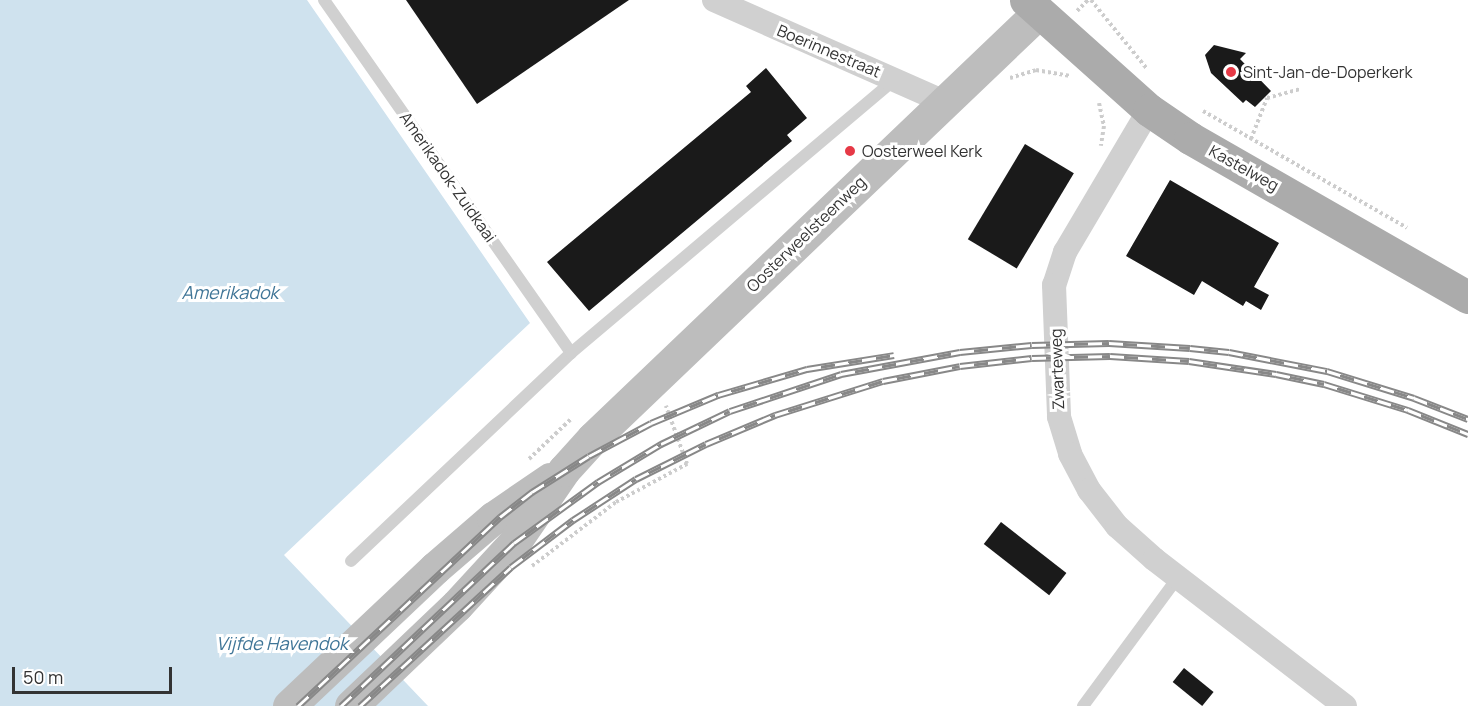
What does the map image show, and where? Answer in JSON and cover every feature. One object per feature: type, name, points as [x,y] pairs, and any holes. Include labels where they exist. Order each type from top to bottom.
[{"type":"main road","name":"Oosterweelsteenweg","points":[[351,706],[424,637],[514,543],[564,470],[592,438],[944,102],[1032,7]]},
{"type":"main road","name":"Kastelweg","points":[[1032,7],[1149,110],[1190,138],[1468,297]]},
{"type":"main road","name":"Oosterweelsteenweg","points":[[289,706],[394,606],[493,518],[564,470]]},
{"type":"street","name":"Boerinnestraat","points":[[714,0],[896,78],[944,102]]},
{"type":"street","name":"Zwarteweg","points":[[1149,110],[1065,252],[1054,285],[1059,417],[1070,454],[1089,490],[1117,526],[1178,577],[1345,706]]},
{"type":"lane","name":"Amerikadok-Zuidkaai","points":[[324,0],[571,353]]},
{"type":"lane","points":[[351,561],[571,353],[896,78]]},
{"type":"lane","points":[[1083,706],[1178,577]]},
{"type":"path","points":[[1091,0],[1152,74]]},
{"type":"path","points":[[1009,78],[1036,70],[1072,77],[1079,83]]},
{"type":"path","points":[[1251,139],[1267,98],[1301,89]]},
{"type":"path","points":[[1092,96],[1099,102],[1104,126],[1098,156]]},
{"type":"path","points":[[1195,107],[1411,231]]},
{"type":"path","points":[[528,569],[616,502],[687,464],[665,403]]},
{"type":"water","name":"Amerikadok","points":[[0,0],[307,0],[530,323],[284,555],[428,706],[0,706]]},
{"type":"building","points":[[406,0],[629,0],[477,104]]},
{"type":"building","name":"Sint-Jan-de-Doperkerk","points":[[1214,45],[1246,53],[1240,59],[1271,91],[1255,107],[1246,100],[1243,103],[1211,73],[1205,55]]},
{"type":"building","points":[[766,68],[807,118],[787,135],[792,141],[589,311],[547,262],[751,92],[746,86]]},
{"type":"building","points":[[1025,144],[1074,173],[1017,269],[968,239]]},
{"type":"building","points":[[1170,180],[1279,243],[1254,287],[1269,295],[1261,310],[1246,301],[1243,306],[1202,281],[1194,295],[1126,256]]},
{"type":"building","points":[[1001,522],[1066,573],[1049,595],[984,544]]},
{"type":"building","points":[[1184,668],[1214,692],[1202,706],[1173,682]]},
{"type":"railway","points":[[341,706],[514,543],[598,482],[661,444],[730,411],[841,374],[960,352],[1032,345],[1109,343],[1190,348],[1229,352],[1327,371],[1414,398],[1468,419]]},
{"type":"railway","points":[[298,706],[500,517],[532,492],[589,456],[651,423],[718,395],[807,369],[894,355]]},
{"type":"railway","points":[[360,706],[511,567],[573,520],[636,479],[706,444],[775,415],[883,381],[960,366],[1032,358],[1110,356],[1189,361],[1324,384],[1408,410],[1468,434]]},
{"type":"place","name":"Sint-Jan-de-Doperkerk","points":[[1231,72]]},
{"type":"place","name":"Oosterweel Kerk","points":[[850,151]]},
{"type":"water label","name":"Vijfde Havendok","points":[[282,643]]}]
